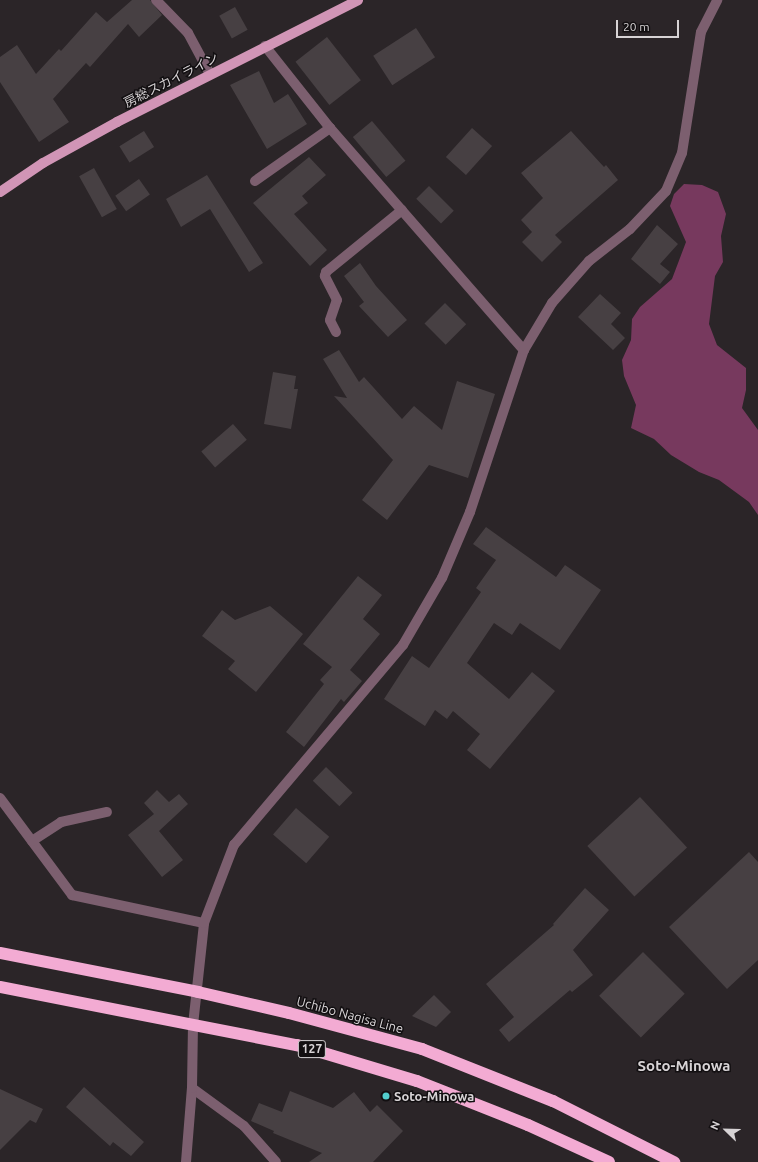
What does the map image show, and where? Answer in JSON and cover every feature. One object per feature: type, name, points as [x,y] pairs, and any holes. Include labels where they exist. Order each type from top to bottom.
[{"type":"highway","name":"Uchibo Nagisa Line","points":[[0,953],[198,992],[290,1013],[422,1049],[553,1101],[674,1162]]},
{"type":"highway","name":"127","points":[[0,987],[297,1045],[417,1081],[528,1125],[609,1162]]},
{"type":"main road","name":"房総スカイライン","points":[[2,189],[56,155],[210,74],[358,0]]},
{"type":"street","points":[[156,0],[188,32],[210,74]]},
{"type":"street","points":[[186,1162],[192,1088],[193,1025],[198,992],[204,923],[234,845],[404,645],[442,578],[470,512],[524,350],[552,303],[589,261],[630,229],[666,191],[682,153],[701,32],[717,0]]},
{"type":"street","points":[[265,46],[330,128],[524,350]]},
{"type":"street","points":[[255,182],[330,128]]},
{"type":"street","points":[[336,332],[330,320],[337,300],[325,276],[326,272],[402,210]]},
{"type":"street","points":[[0,798],[72,895],[204,923]]},
{"type":"street","points":[[32,842],[61,822],[107,812]]},
{"type":"street","points":[[192,1088],[244,1126],[276,1162]]},
{"type":"shaded area","points":[[684,184],[702,185],[718,192],[726,214],[721,236],[723,262],[715,276],[709,324],[717,345],[746,368],[746,390],[742,408],[758,430],[758,515],[749,502],[719,480],[699,472],[671,455],[654,439],[631,428],[636,405],[624,376],[622,360],[631,340],[632,319],[640,307],[672,279],[686,242],[670,206],[674,194]]},
{"type":"building","points":[[132,0],[150,0],[162,15],[139,37],[128,24],[90,67],[86,63],[53,99],[69,122],[39,142],[0,82],[0,57],[17,45],[36,74],[59,49],[61,51],[96,12],[107,22]]},
{"type":"building","points":[[235,7],[248,30],[232,38],[219,16]]},
{"type":"building","points":[[416,28],[435,57],[392,85],[373,56]]},
{"type":"building","points":[[327,37],[361,80],[329,105],[295,62]]},
{"type":"building","points":[[259,71],[274,103],[288,94],[307,124],[267,149],[230,85]]},
{"type":"building","points":[[372,121],[405,161],[386,177],[353,137]]},
{"type":"building","points":[[472,128],[492,146],[466,175],[446,157]]},
{"type":"building","points":[[144,131],[154,147],[129,162],[119,146]]},
{"type":"building","points":[[571,131],[604,167],[606,165],[618,180],[555,235],[562,242],[542,262],[522,242],[532,232],[521,220],[543,198],[521,173]]},
{"type":"building","points":[[309,157],[326,175],[302,196],[308,203],[294,214],[327,250],[310,266],[253,203]]},
{"type":"building","points":[[94,168],[117,209],[102,217],[79,176]]},
{"type":"building","points":[[207,175],[263,263],[249,272],[210,209],[181,227],[166,199]]},
{"type":"building","points":[[139,179],[150,195],[126,211],[115,196]]},
{"type":"building","points":[[429,186],[454,211],[441,223],[416,199]]},
{"type":"building","points":[[657,225],[678,244],[660,264],[670,272],[660,284],[631,259]]},
{"type":"building","points":[[360,263],[376,286],[407,320],[388,337],[359,306],[364,302],[344,276]]},
{"type":"building","points":[[600,294],[621,313],[611,324],[625,338],[613,350],[578,317]]},
{"type":"building","points":[[445,303],[466,324],[446,345],[424,324]]},
{"type":"building","points":[[339,350],[359,382],[364,377],[402,419],[414,406],[442,430],[457,381],[495,394],[468,478],[429,465],[387,520],[362,500],[393,460],[334,396],[347,398],[323,359]]},
{"type":"building","points":[[273,372],[296,376],[294,389],[298,389],[291,429],[264,424]]},
{"type":"building","points":[[233,424],[247,440],[215,467],[201,452]]},
{"type":"building","points":[[486,527],[556,577],[565,565],[601,590],[560,650],[520,623],[512,635],[494,623],[467,663],[509,699],[532,672],[555,691],[490,769],[467,750],[480,734],[453,711],[447,719],[435,710],[425,726],[384,699],[412,656],[429,668],[481,592],[476,588],[496,560],[473,544]]},
{"type":"building","points":[[358,576],[382,595],[363,619],[380,634],[350,670],[362,681],[344,702],[341,699],[304,747],[286,732],[324,684],[320,680],[332,667],[303,644]]},
{"type":"building","points":[[270,606],[303,634],[256,692],[228,669],[235,661],[202,636],[222,610],[235,620]]},
{"type":"building","points":[[326,767],[353,793],[339,806],[313,781]]},
{"type":"building","points":[[157,790],[169,802],[179,794],[188,804],[159,831],[183,860],[162,877],[128,835],[154,814],[144,803]]},
{"type":"building","points":[[640,797],[687,847],[634,897],[587,846]]},
{"type":"building","points":[[296,808],[329,837],[306,863],[273,834]]},
{"type":"building","points":[[749,852],[758,862],[758,960],[727,989],[669,927]]},
{"type":"building","points":[[585,888],[609,910],[573,950],[593,975],[572,992],[570,990],[509,1042],[499,1030],[514,1017],[486,984],[554,925],[553,924]]},
{"type":"building","points":[[643,952],[685,994],[641,1038],[599,996]]},
{"type":"building","points":[[434,995],[451,1012],[436,1027],[412,1016]]},
{"type":"building","points":[[84,1087],[144,1142],[131,1156],[113,1142],[110,1146],[66,1107]]},
{"type":"building","points":[[0,1089],[43,1109],[36,1123],[30,1120],[0,1150]]},
{"type":"building","points":[[290,1091],[333,1108],[354,1092],[370,1112],[377,1105],[403,1131],[373,1162],[309,1162],[322,1153],[273,1133],[274,1131],[251,1121],[259,1103],[282,1112]]},
{"type":"place","name":"Soto-Minowa","points":[[386,1096]]},
{"type":"district","name":"Soto-Minowa","points":[[684,1066]]}]
